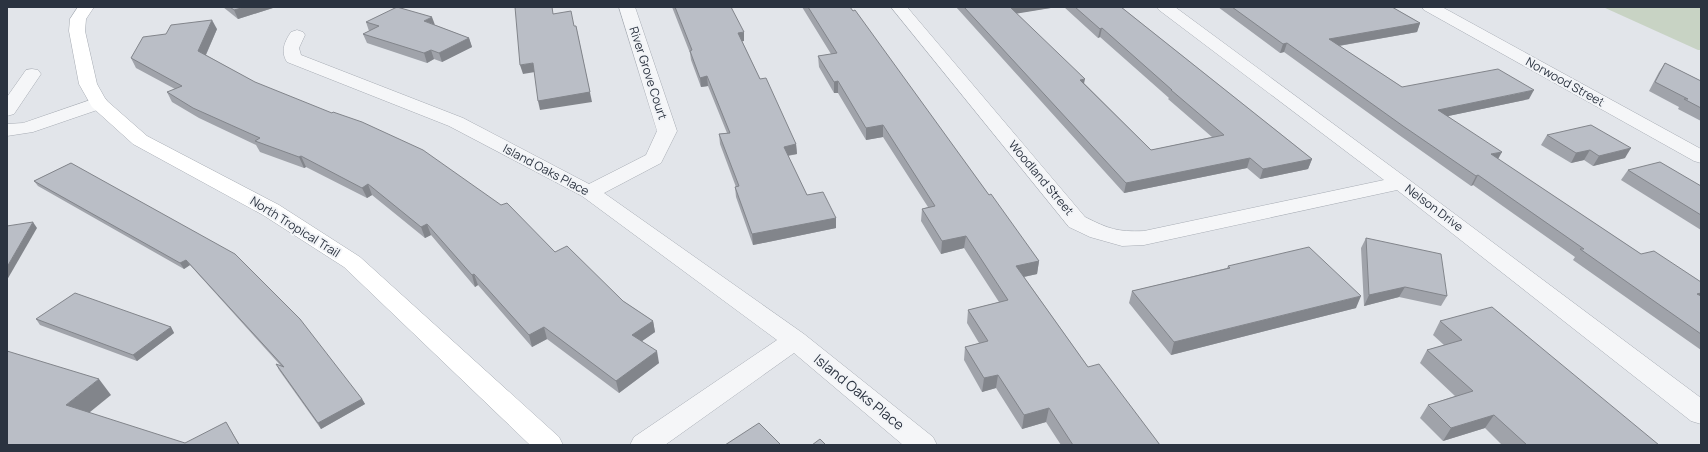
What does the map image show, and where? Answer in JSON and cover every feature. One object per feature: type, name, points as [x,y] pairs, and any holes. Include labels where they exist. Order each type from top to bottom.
[{"type":"street","name":"North Tropical Trail","points":[[86,7],[78,19],[76,31],[88,84],[99,103],[140,140],[271,210],[352,262],[549,445]]},
{"type":"street","name":"River Grove Court","points":[[589,192],[654,159],[667,131],[627,7]]},
{"type":"street","name":"Woodland Street","points":[[899,7],[1077,222],[1098,232],[1122,239],[1144,238],[1401,183]]},
{"type":"street","name":"Nelson Drive","points":[[1166,7],[1401,183],[1701,412]]},
{"type":"street","name":"Norwood Street","points":[[1430,7],[1701,157]]},
{"type":"street","name":"Island Oaks Place","points":[[297,35],[291,48],[293,58],[456,122],[589,192],[795,340],[922,445]]},
{"type":"street","points":[[7,110],[32,74]]},
{"type":"street","points":[[7,130],[26,128],[99,103]]},
{"type":"street","points":[[644,445],[795,340]]},
{"type":"green space","points":[[1603,7],[1701,7],[1701,50],[1698,50]]},
{"type":"building","points":[[230,7],[245,7],[234,10]]},
{"type":"building","points":[[397,7],[432,17],[424,21],[469,38],[439,53],[431,50],[424,53],[363,34],[379,26],[366,22]]},
{"type":"building","points":[[515,7],[552,7],[553,14],[571,11],[574,26],[576,26],[590,92],[538,101],[533,63],[520,65]]},
{"type":"building","points":[[675,7],[731,7],[744,32],[738,33],[760,79],[766,78],[796,144],[784,147],[807,195],[823,192],[836,218],[752,234],[735,187],[739,186],[719,134],[730,133],[707,76],[700,78],[690,51],[692,50]]},
{"type":"building","points":[[808,7],[850,7],[853,11],[855,10],[989,195],[991,194],[1039,261],[1016,266],[1088,367],[1099,364],[1160,445],[1073,445],[1049,408],[1024,415],[998,375],[984,378],[965,347],[988,341],[968,310],[1008,300],[966,236],[942,241],[922,209],[935,206],[883,125],[866,128],[838,81],[834,82],[818,56],[837,53]]},
{"type":"building","points":[[964,7],[1010,7],[1085,79],[1080,80],[1151,150],[1224,135],[1102,28],[1100,29],[1075,7],[1121,7],[1312,159],[1263,169],[1250,158],[1126,183]]},
{"type":"building","points":[[1232,7],[1392,7],[1420,23],[1329,39],[1402,87],[1498,69],[1534,90],[1438,110],[1502,152],[1491,154],[1641,254],[1654,251],[1701,282],[1701,293],[1697,294],[1701,296],[1701,334],[1580,249],[1584,249],[1478,175],[1476,176],[1287,43],[1283,44]]},
{"type":"building","points":[[212,20],[198,51],[255,82],[332,113],[333,112],[362,122],[423,150],[501,205],[507,203],[555,252],[567,246],[623,301],[653,321],[632,335],[657,351],[616,381],[544,327],[529,335],[474,274],[472,275],[427,224],[421,227],[368,184],[362,188],[301,156],[299,157],[255,141],[260,138],[193,108],[167,92],[182,86],[131,58],[143,37],[166,34],[171,25]]},
{"type":"building","points":[[1665,63],[1701,81],[1701,108],[1684,99],[1688,99],[1655,82]]},
{"type":"building","points":[[1591,125],[1631,148],[1599,156],[1590,150],[1576,153],[1547,135]]},
{"type":"building","points":[[1660,162],[1701,186],[1701,215],[1628,170]]},
{"type":"building","points":[[71,163],[235,254],[300,319],[362,399],[318,423],[276,364],[284,367],[186,260],[180,263],[34,181]]},
{"type":"building","points":[[33,222],[7,267],[7,226]]},
{"type":"building","points":[[1366,238],[1441,254],[1447,296],[1405,287],[1369,295]]},
{"type":"building","points":[[1309,247],[1361,296],[1174,342],[1132,291],[1230,268],[1228,266]]},
{"type":"building","points":[[75,293],[171,327],[133,355],[36,319]]},
{"type":"building","points":[[1492,307],[1659,445],[1527,445],[1494,415],[1451,428],[1428,405],[1473,391],[1427,350],[1462,340],[1440,321]]},
{"type":"building","points":[[7,351],[99,379],[66,405],[185,443],[226,422],[239,445],[7,445]]},
{"type":"building","points":[[759,423],[781,445],[725,445]]},
{"type":"building","points":[[820,439],[826,445],[812,445]]}]
